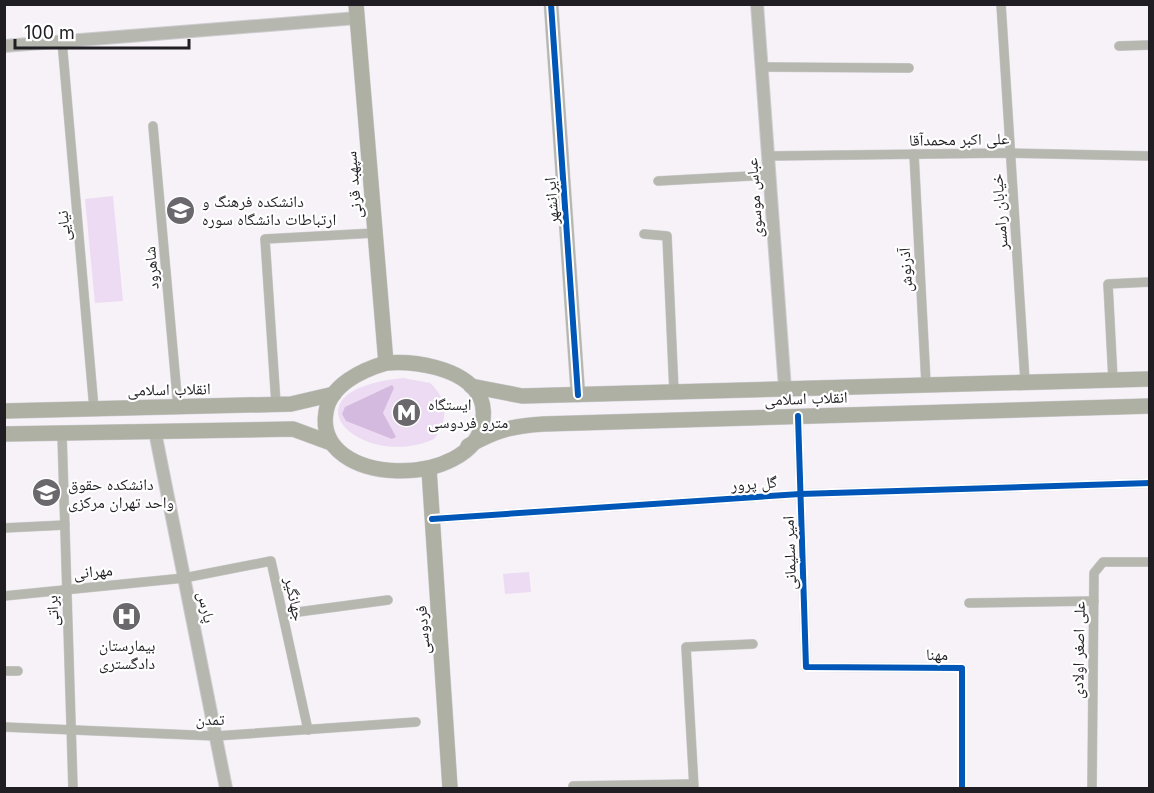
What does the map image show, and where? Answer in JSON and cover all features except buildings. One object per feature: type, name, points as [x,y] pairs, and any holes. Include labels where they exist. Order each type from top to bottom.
[{"type":"main road","name":"ایرانشهر","points":[[551,4],[578,395]]},
{"type":"main road","name":"سپهبد قرنی","points":[[357,11],[386,363]]},
{"type":"main road","points":[[386,363],[413,363],[431,367],[456,376],[471,386],[479,395],[483,413],[480,430],[468,446],[454,458],[429,469],[400,471],[368,466],[347,458],[331,443],[325,430],[325,417],[334,394],[358,375],[386,363]]},
{"type":"main road","name":"انقلاب اسلامی","points":[[471,386],[522,396],[1149,379]]},
{"type":"main road","name":"انقلاب اسلامی","points":[[4,411],[291,404],[334,394]]},
{"type":"main road","name":"انقلاب اسلامی","points":[[468,446],[493,432],[514,426],[1149,406]]},
{"type":"main road","points":[[4,434],[292,429],[331,443]]},
{"type":"main road","name":"فردوسی","points":[[429,469],[450,789]]},
{"type":"street","name":"عباس موسوی","points":[[757,4],[785,389]]},
{"type":"street","name":"خیابان رامسر","points":[[1001,4],[1025,381]]},
{"type":"street","points":[[4,46],[357,11]]},
{"type":"street","name":"نیایی","points":[[62,41],[94,409]]},
{"type":"street","points":[[1119,46],[1149,45]]},
{"type":"street","points":[[762,66],[909,68]]},
{"type":"street","name":"شاهرود","points":[[153,126],[178,407]]},
{"type":"street","name":"علی اکبر محمدآقا","points":[[768,156],[1010,153],[1149,156]]},
{"type":"street","name":"آذرنوش","points":[[914,154],[926,384]]},
{"type":"street","points":[[658,181],[770,175]]},
{"type":"street","points":[[276,404],[266,239],[375,233]]},
{"type":"street","points":[[644,234],[667,236],[674,392]]},
{"type":"street","points":[[1113,380],[1108,284],[1149,282]]},
{"type":"street","name":"امیر سلیمانی","points":[[798,416],[806,667],[828,667]]},
{"type":"street","name":"پارس","points":[[155,432],[226,789]]},
{"type":"street","name":"براتی","points":[[62,434],[73,789]]},
{"type":"street","name":"گل پرور","points":[[432,519],[800,494],[1149,483]]},
{"type":"street","points":[[4,528],[65,525]]},
{"type":"street","name":"جهانگیر","points":[[184,578],[272,561],[308,730]]},
{"type":"street","name":"علی اصغر اولادی","points":[[1092,789],[1095,573],[1103,562],[1149,562]]},
{"type":"street","name":"مهرانی","points":[[4,596],[184,578]]},
{"type":"street","points":[[283,614],[388,600]]},
{"type":"street","points":[[969,603],[1094,601]]},
{"type":"street","points":[[573,786],[693,786],[686,647],[753,644]]},
{"type":"street","name":"مهنا","points":[[828,667],[962,668],[962,789]]},
{"type":"street","points":[[4,671],[18,671]]},
{"type":"street","name":"تمدن","points":[[4,727],[216,736],[416,722]]},
{"type":"shaded area","points":[[113,196],[123,301],[95,303],[85,199]]},
{"type":"shaded area","points":[[403,378],[430,383],[443,403],[444,417],[439,432],[434,439],[407,446],[381,445],[359,438],[344,426],[338,412],[344,398],[365,386]],"holes":[[[394,388],[383,413],[342,414]]]},
{"type":"shaded area","points":[[392,385],[394,388],[383,413],[396,437],[392,439],[346,421],[342,414],[345,407]]},
{"type":"shaded area","points":[[529,572],[531,592],[505,594],[503,574]]},
{"type":"cycle path","points":[[551,4],[578,395]]},
{"type":"cycle path","points":[[798,416],[806,667],[962,668],[962,788]]},
{"type":"cycle path","points":[[432,519],[800,494],[1150,483]]},
{"type":"place","name":"دانشکده فرهنگ و ارتباطات دانشگاه سوره","points":[[181,210]]},
{"type":"place","name":"ایستگاه مترو فردوسی","points":[[407,413]]},
{"type":"place","name":"دانشکده حقوق واحد تهران مرکزی","points":[[47,493]]},
{"type":"place","name":"بیمارستان دادگستری","points":[[127,617]]}]
